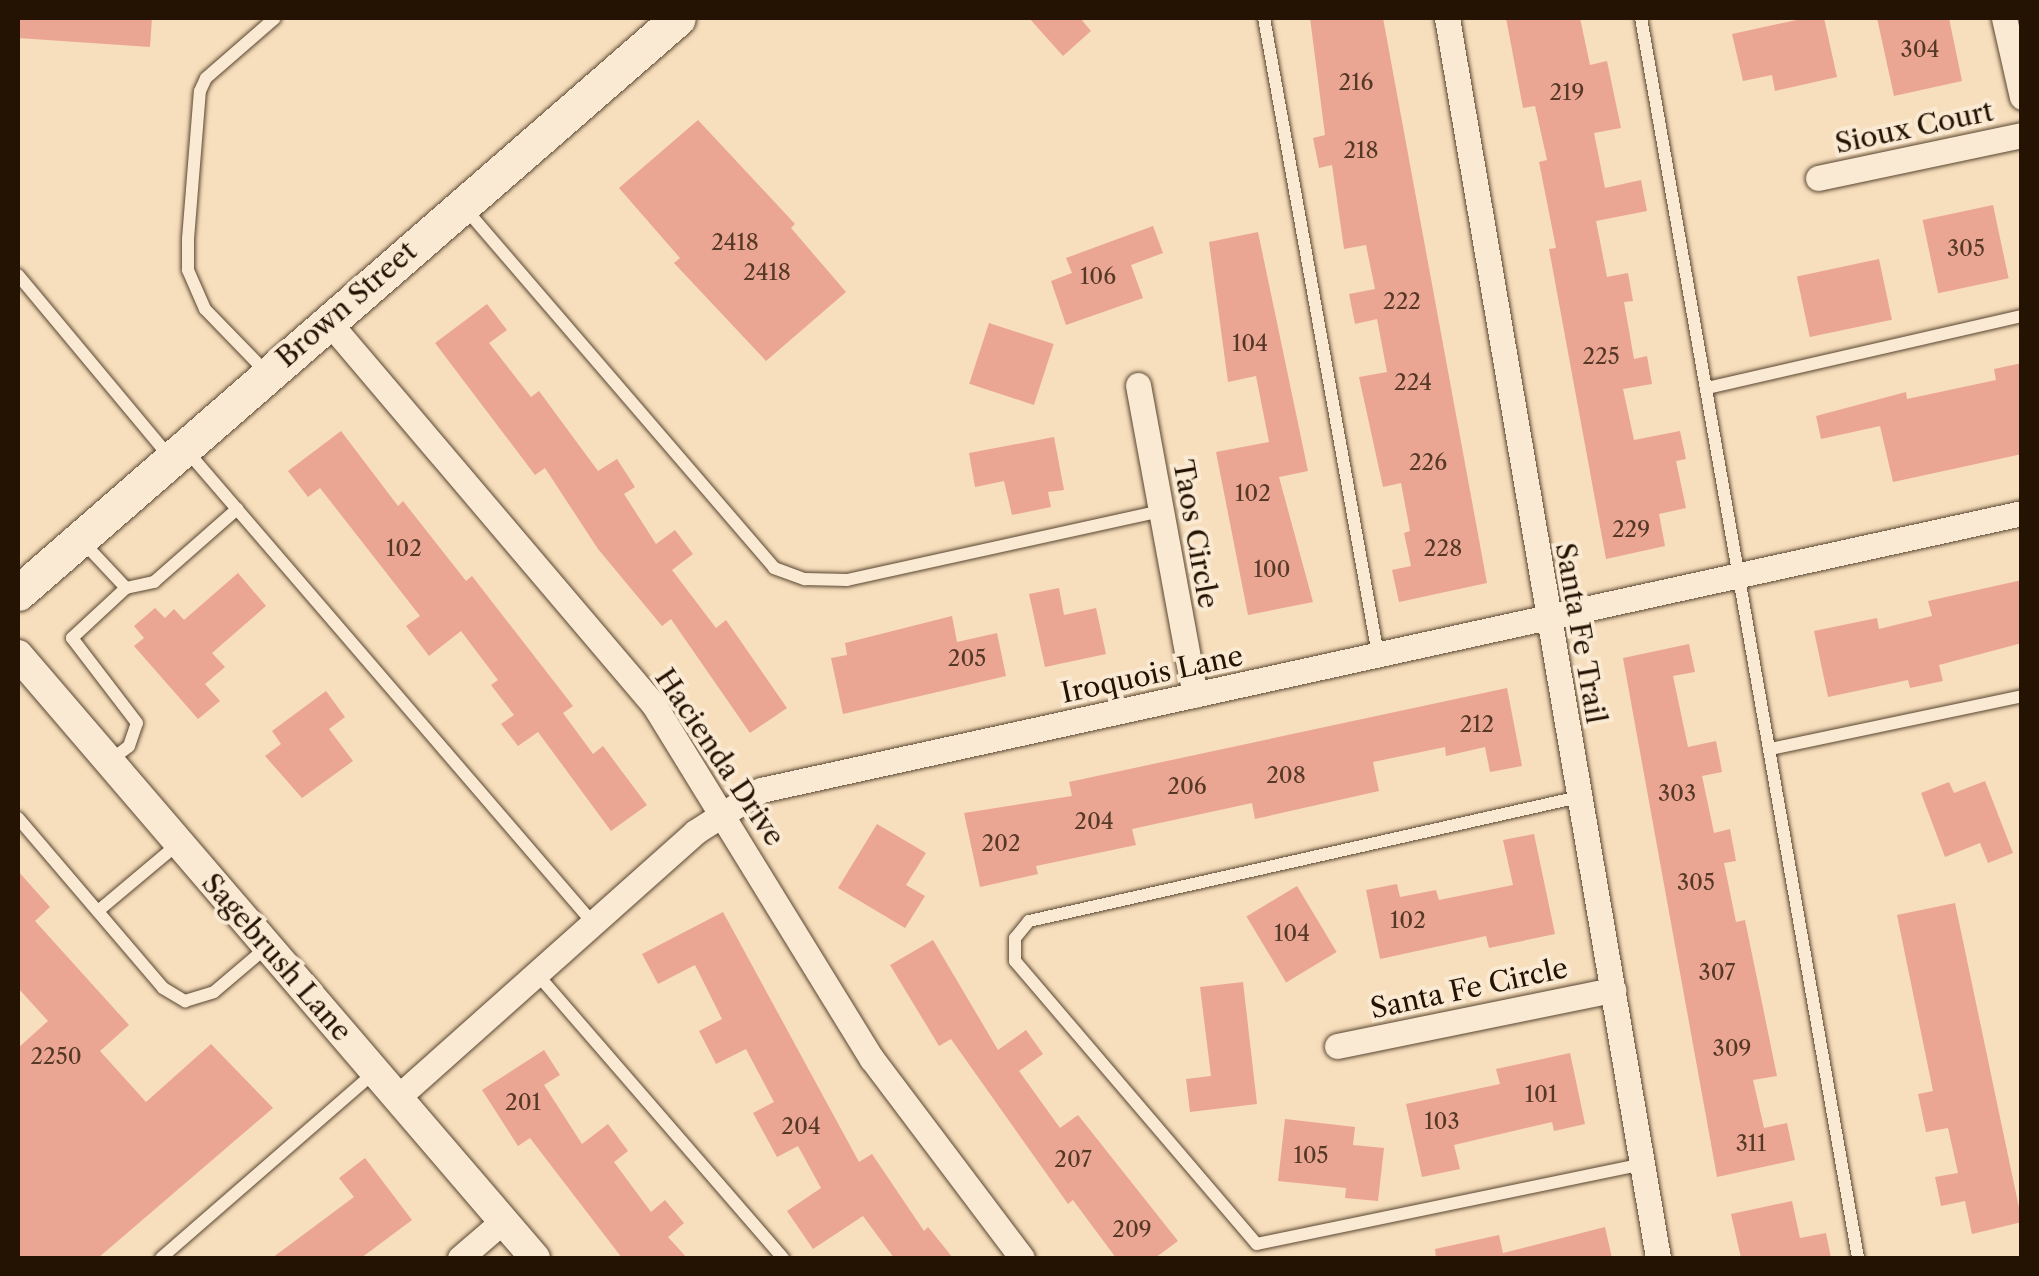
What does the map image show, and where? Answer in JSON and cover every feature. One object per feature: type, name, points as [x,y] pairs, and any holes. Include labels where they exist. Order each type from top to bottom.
[{"type":"main road","name":"Brown Street","points":[[18,594],[327,320],[678,18]]},
{"type":"street","name":"Santa Fe Trail","points":[[1447,18],[1658,1258]]},
{"type":"street","points":[[2004,18],[2022,97]]},
{"type":"street","name":"Sioux Court","points":[[1818,178],[2022,135]]},
{"type":"street","name":"Hacienda Drive","points":[[327,320],[654,705],[872,1059],[1022,1258]]},
{"type":"street","name":"Taos Circle","points":[[1138,384],[1195,695]]},
{"type":"street","name":"Iroquois Lane","points":[[398,1097],[722,813],[761,790],[1550,621],[2022,513]]},
{"type":"street","name":"Sagebrush Lane","points":[[18,656],[535,1258]]},
{"type":"street","name":"Santa Fe Circle","points":[[1337,1046],[1613,990]]},
{"type":"street","points":[[460,1258],[504,1220]]},
{"type":"lane","points":[[267,373],[205,309],[188,270],[188,239],[200,91],[206,78],[274,18]]},
{"type":"lane","points":[[1264,18],[1379,658]]},
{"type":"lane","points":[[1644,18],[1858,1258]]},
{"type":"lane","points":[[462,204],[774,568],[805,579],[847,580],[1161,511]]},
{"type":"lane","points":[[18,275],[177,452],[237,509],[593,924]]},
{"type":"lane","points":[[1707,388],[2022,316]]},
{"type":"lane","points":[[108,762],[130,746],[137,724],[72,638],[126,588],[154,582],[237,509]]},
{"type":"lane","points":[[79,538],[126,588]]},
{"type":"lane","points":[[1771,749],[2022,696]]},
{"type":"lane","points":[[1578,797],[1030,921],[1015,938],[1015,961],[1258,1244],[1642,1164]]},
{"type":"lane","points":[[18,818],[163,988],[185,1001],[214,992],[268,946]]},
{"type":"lane","points":[[98,911],[179,843]]},
{"type":"lane","points":[[537,974],[784,1258]]},
{"type":"lane","points":[[161,1258],[376,1072]]},
{"type":"building","points":[[18,18],[152,18],[150,47],[18,38]]},
{"type":"building","points":[[1029,18],[1080,18],[1091,31],[1063,56]]},
{"type":"building","points":[[1310,18],[1383,18],[1487,583],[1399,602],[1392,570],[1411,566],[1404,533],[1410,531],[1401,483],[1383,487],[1359,377],[1387,372],[1377,319],[1355,324],[1349,294],[1375,289],[1366,245],[1344,249],[1332,165],[1319,168],[1313,138],[1325,135]]},
{"type":"building","points":[[1506,18],[1580,18],[1590,65],[1607,61],[1621,128],[1594,133],[1605,188],[1641,180],[1647,211],[1596,221],[1607,277],[1628,273],[1633,301],[1624,302],[1634,359],[1647,356],[1652,384],[1623,389],[1634,440],[1680,431],[1686,459],[1676,461],[1686,508],[1659,514],[1665,546],[1606,559],[1549,249],[1556,248],[1539,162],[1547,160],[1535,106],[1523,108]]},
{"type":"building","points":[[1806,18],[1824,18],[1837,77],[1775,91],[1772,75],[1743,81],[1732,34]]},
{"type":"building","points":[[1877,18],[1949,18],[1962,81],[1894,96]]},
{"type":"building","points":[[698,120],[795,224],[791,228],[846,292],[766,361],[674,263],[680,258],[619,188]]},
{"type":"building","points":[[1993,205],[2009,278],[1938,293],[1923,220]]},
{"type":"building","points":[[1153,226],[1163,253],[1131,265],[1143,298],[1066,325],[1051,281],[1072,273],[1066,258]]},
{"type":"building","points":[[1258,232],[1308,471],[1279,477],[1313,602],[1248,615],[1216,452],[1269,442],[1256,376],[1228,382],[1209,242]]},
{"type":"building","points":[[1879,259],[1892,320],[1810,337],[1797,276]]},
{"type":"building","points":[[487,304],[507,330],[489,343],[531,397],[539,391],[598,471],[617,459],[635,487],[624,494],[656,544],[675,530],[693,554],[672,570],[716,628],[726,620],[787,708],[750,733],[671,619],[662,626],[598,549],[545,468],[535,475],[435,343]]},
{"type":"building","points":[[989,323],[1054,344],[1034,405],[969,384]]},
{"type":"building","points":[[2022,363],[2022,454],[1893,482],[1880,426],[1821,439],[1816,416],[1906,392],[1907,399],[1996,380],[1994,369]]},
{"type":"building","points":[[341,431],[398,506],[403,501],[466,581],[472,576],[573,706],[563,713],[593,754],[603,746],[647,805],[611,831],[538,732],[518,746],[501,724],[514,715],[491,685],[498,680],[461,631],[429,656],[406,626],[420,616],[320,488],[308,497],[288,471]]},
{"type":"building","points":[[1054,437],[1064,490],[1048,492],[1051,507],[1012,515],[1004,481],[975,487],[969,453]]},
{"type":"building","points":[[238,573],[266,606],[212,653],[225,667],[205,684],[220,701],[198,719],[134,646],[144,638],[134,626],[155,608],[165,618],[174,609],[184,620]]},
{"type":"building","points":[[2022,580],[2022,643],[1939,665],[1943,681],[1910,688],[1908,680],[1828,697],[1814,631],[1877,618],[1879,629],[1932,616],[1928,601]]},
{"type":"building","points":[[1059,588],[1064,615],[1096,608],[1106,654],[1045,667],[1029,594]]},
{"type":"building","points":[[952,616],[957,642],[997,633],[1006,676],[843,714],[831,658],[847,655],[845,643]]},
{"type":"building","points":[[1689,644],[1695,672],[1673,676],[1688,747],[1716,741],[1722,772],[1702,776],[1714,833],[1730,829],[1736,861],[1724,863],[1736,922],[1745,920],[1777,1076],[1753,1080],[1764,1128],[1787,1123],[1795,1160],[1717,1177],[1623,658]]},
{"type":"building","points":[[1507,688],[1522,766],[1490,772],[1485,747],[1446,756],[1445,747],[1373,762],[1379,791],[1255,819],[1252,803],[1132,829],[1136,845],[1036,866],[1038,874],[980,887],[964,813],[1072,796],[1069,782]]},
{"type":"building","points":[[326,691],[345,717],[329,729],[353,761],[302,798],[265,756],[281,744],[272,731]]},
{"type":"building","points":[[1985,781],[2013,853],[1988,863],[1980,843],[1945,857],[1921,793],[1949,782],[1954,793]]},
{"type":"building","points":[[877,824],[926,853],[906,885],[925,896],[905,928],[838,888]]},
{"type":"building","points":[[1534,834],[1555,934],[1489,948],[1486,936],[1380,959],[1366,890],[1397,884],[1400,897],[1436,890],[1439,900],[1513,885],[1503,840]]},
{"type":"building","points":[[18,871],[50,907],[35,921],[129,1025],[100,1051],[146,1102],[211,1044],[273,1108],[98,1258],[18,1258],[18,1048],[48,1021],[18,988]]},
{"type":"building","points":[[1297,886],[1337,952],[1286,982],[1246,916]]},
{"type":"building","points":[[1955,903],[2022,1222],[1972,1234],[1965,1201],[1941,1206],[1935,1177],[1958,1173],[1948,1128],[1926,1132],[1918,1094],[1933,1091],[1897,915]]},
{"type":"building","points":[[723,912],[859,1162],[872,1154],[924,1231],[928,1227],[953,1258],[894,1258],[863,1216],[813,1249],[787,1211],[821,1188],[798,1146],[777,1157],[753,1113],[774,1102],[746,1049],[716,1064],[699,1031],[722,1019],[695,965],[658,984],[642,954]]},
{"type":"building","points":[[933,940],[998,1050],[1026,1030],[1043,1054],[1019,1071],[1060,1128],[1078,1115],[1178,1241],[1155,1258],[1116,1258],[1073,1200],[1068,1204],[951,1039],[939,1046],[890,965]]},
{"type":"building","points":[[1243,982],[1257,1104],[1190,1112],[1186,1079],[1211,1076],[1200,987]]},
{"type":"building","points":[[544,1050],[560,1075],[544,1085],[582,1144],[608,1124],[628,1151],[614,1162],[651,1212],[665,1200],[684,1223],[668,1237],[687,1258],[622,1258],[530,1138],[518,1146],[482,1090]]},
{"type":"building","points":[[1570,1053],[1585,1124],[1554,1131],[1552,1122],[1454,1145],[1460,1169],[1422,1177],[1406,1104],[1500,1084],[1496,1069]]},
{"type":"building","points":[[1285,1119],[1355,1127],[1353,1145],[1384,1148],[1378,1201],[1345,1198],[1346,1188],[1278,1181]]},
{"type":"building","points":[[365,1158],[412,1220],[361,1258],[272,1258],[354,1197],[339,1178]]},
{"type":"building","points":[[1792,1201],[1800,1238],[1826,1233],[1831,1258],[1741,1258],[1731,1214]]},
{"type":"building","points":[[1605,1227],[1612,1258],[1436,1258],[1435,1249],[1499,1235],[1503,1253]]}]
